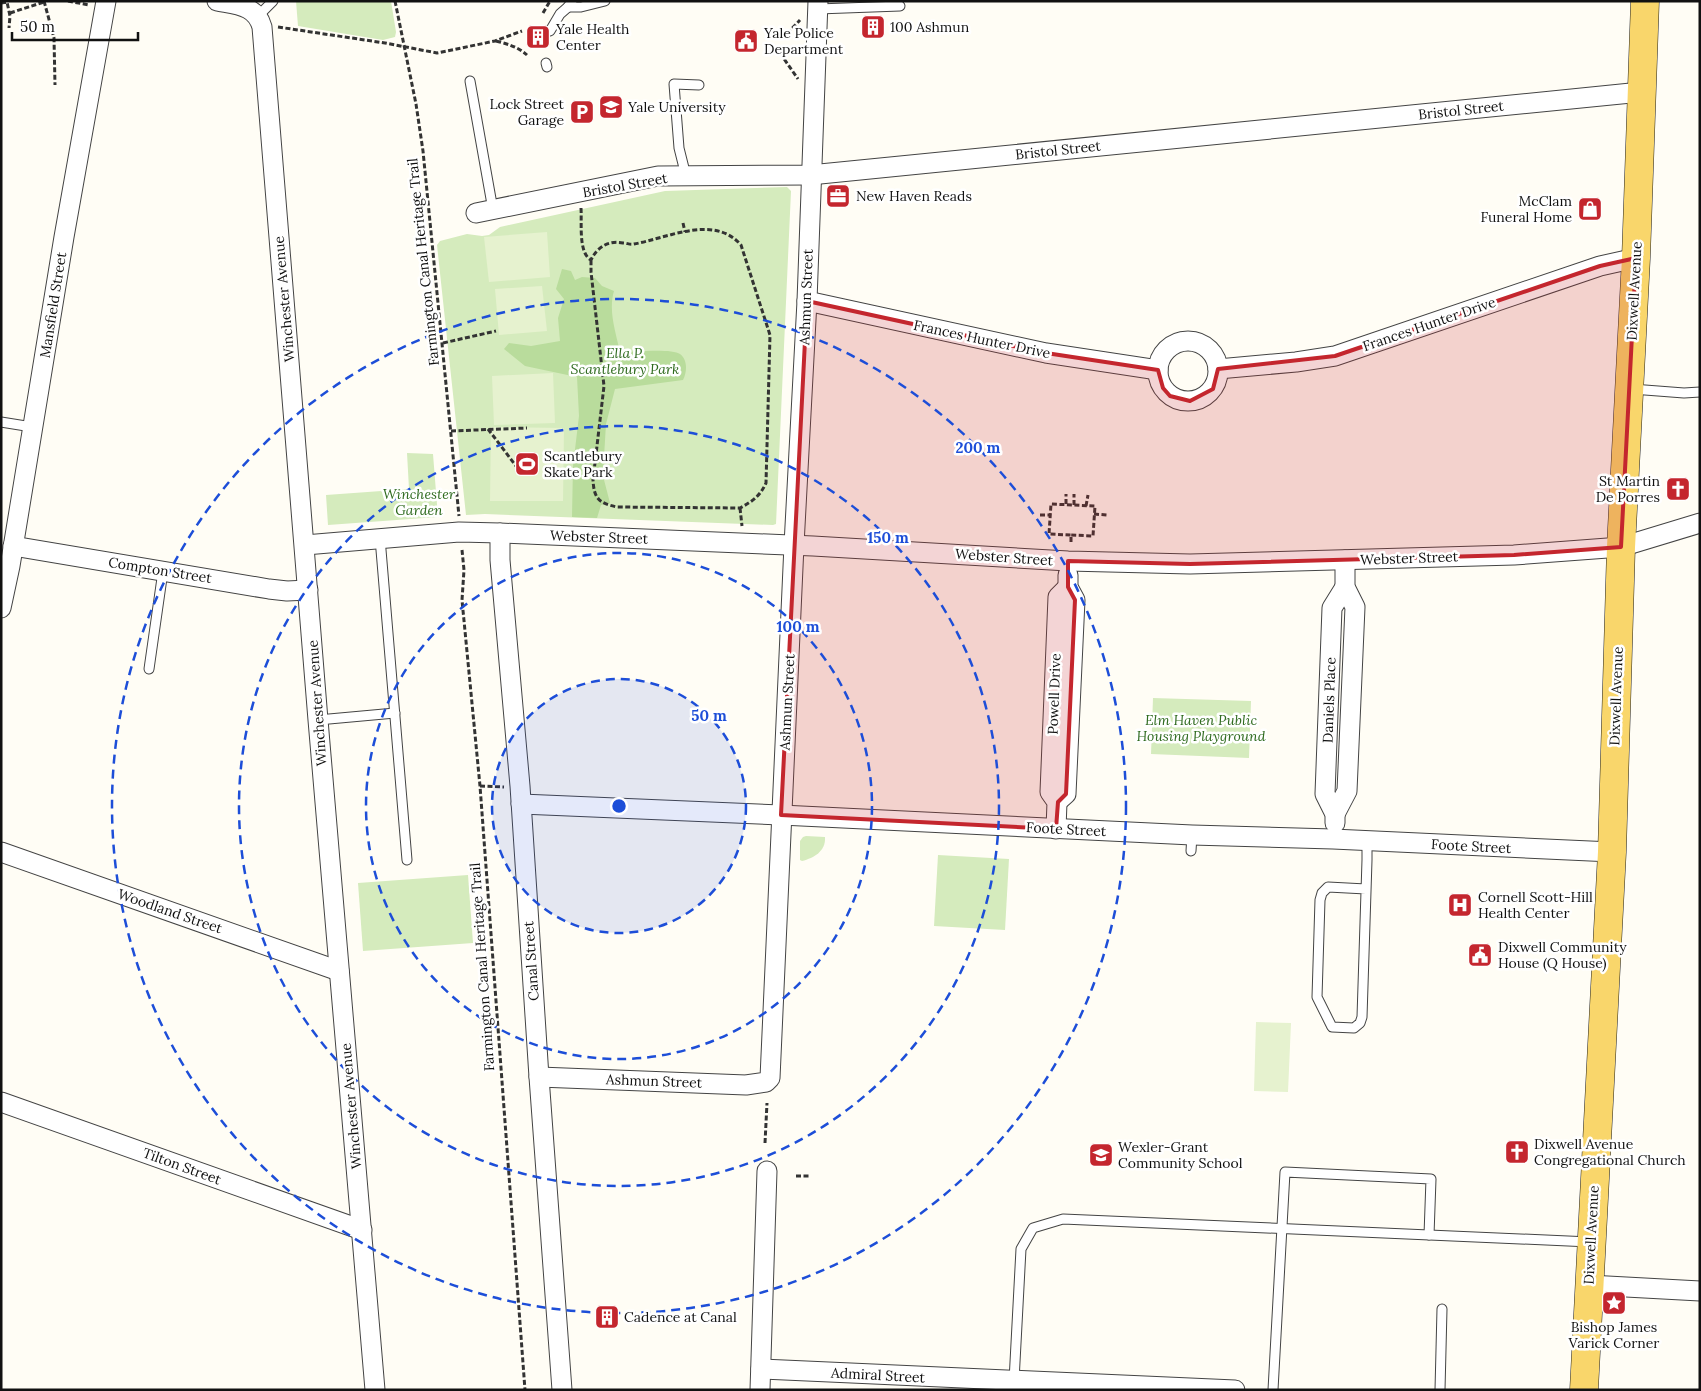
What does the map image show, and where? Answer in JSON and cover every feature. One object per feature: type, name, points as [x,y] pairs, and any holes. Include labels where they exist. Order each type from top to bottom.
[{"type":"main road","name":"Dixwell Avenue","points":[[1584,1390],[1590,1242],[1612,852],[1621,547],[1636,258],[1645,1]]},
{"type":"street","points":[[217,1],[250,9],[258,16]]},
{"type":"street","name":"Mansfield Street","points":[[1,608],[66,223],[97,3]]},
{"type":"street","name":"Ashmun Street","points":[[538,1077],[746,1085],[766,1082],[770,1078],[781,814],[807,301],[813,9]]},
{"type":"street","name":"Winchester Avenue","points":[[258,16],[262,27],[375,1390]]},
{"type":"street","name":"Bristol Street","points":[[484,212],[658,176],[810,175],[1641,92]]},
{"type":"street","name":"Frances Hunter Drive","points":[[1218,368],[1296,362],[1336,356],[1600,266],[1636,258]]},
{"type":"street","name":"Frances Hunter Drive","points":[[807,301],[1046,353],[1158,370]]},
{"type":"street","points":[[1184,341],[1195,342],[1209,350],[1216,358],[1218,368],[1217,379],[1213,389],[1205,396],[1190,401],[1170,396],[1158,379],[1158,370],[1160,360],[1166,350],[1174,344],[1184,341]]},
{"type":"street","name":"Webster Street","points":[[305,544],[459,532],[794,545],[1068,561],[1190,564],[1514,555],[1621,547],[1700,523]]},
{"type":"street","name":"Canal Street","points":[[500,533],[500,560],[521,796],[538,1077],[562,1390]]},
{"type":"street","name":"Compton Street","points":[[12,546],[269,589],[287,591],[308,590]]},
{"type":"street","name":"Daniels Place","points":[[1334,839],[1335,814],[1347,792],[1355,606],[1345,587],[1345,560]]},
{"type":"street","name":"Powell Drive","points":[[1056,829],[1058,802],[1066,794],[1068,764],[1075,600],[1068,587],[1068,561]]},
{"type":"street","name":"Foote Street","points":[[521,796],[781,814],[1056,829],[1192,843],[1334,839],[1612,852]]},
{"type":"street","name":"Woodland Street","points":[[1,852],[339,971]]},
{"type":"street","name":"Tilton Street","points":[[1,1102],[362,1230]]},
{"type":"street","points":[[760,1390],[767,1170]]},
{"type":"street","points":[[1589,1285],[1700,1291]]},
{"type":"street","name":"Admiral Street","points":[[761,1370],[1235,1390]]},
{"type":"lane","points":[[258,16],[273,1]]},
{"type":"lane","points":[[550,31],[560,14],[570,4],[581,7],[605,1]]},
{"type":"lane","points":[[813,9],[900,6]]},
{"type":"lane","points":[[470,81],[484,212]]},
{"type":"lane","points":[[686,176],[679,148],[674,84],[699,85]]},
{"type":"lane","points":[[1629,388],[1684,393],[1700,392]]},
{"type":"lane","points":[[1,422],[32,427]]},
{"type":"lane","points":[[380,538],[407,860]]},
{"type":"lane","points":[[149,669],[163,570]]},
{"type":"lane","points":[[318,720],[395,713]]},
{"type":"lane","points":[[1366,889],[1328,887],[1322,893],[1320,900],[1317,997],[1332,1027],[1354,1028],[1360,1023],[1362,1017],[1366,889],[1367,840]]},
{"type":"lane","points":[[1273,1390],[1284,1172],[1431,1179],[1429,1235]]},
{"type":"lane","points":[[1014,1381],[1022,1250],[1033,1228],[1063,1219],[1590,1242]]},
{"type":"lane","points":[[1440,1390],[1442,1308]]},
{"type":"path","points":[[68,1],[97,3]]},
{"type":"path","name":"Farmington Canal Heritage Trail","points":[[395,1],[416,104],[423,151],[459,511],[458,523]]},
{"type":"path","points":[[544,13],[550,1]]},
{"type":"path","points":[[1,3],[7,2],[10,13],[9,28]]},
{"type":"path","points":[[10,13],[44,2],[54,38],[55,84]]},
{"type":"path","points":[[782,39],[813,9]]},
{"type":"path","points":[[278,27],[437,53],[495,41],[522,31]]},
{"type":"path","points":[[495,41],[520,49],[527,55]]},
{"type":"path","points":[[780,53],[801,84]]},
{"type":"path","points":[[581,205],[583,250],[591,260]]},
{"type":"path","points":[[683,223],[686,232]]},
{"type":"path","points":[[699,230],[722,232],[736,239],[741,245],[770,335],[766,483],[762,493],[754,500],[740,508],[617,507],[600,501],[595,494],[593,480],[604,386],[591,260],[598,249],[607,244],[615,242],[631,245],[699,230]]},
{"type":"path","points":[[442,343],[496,331]]},
{"type":"path","points":[[451,431],[527,428]]},
{"type":"path","points":[[488,429],[516,466]]},
{"type":"path","points":[[1066,494],[1066,504]]},
{"type":"path","points":[[1074,494],[1074,505]]},
{"type":"path","points":[[1086,506],[1088,495]]},
{"type":"path","points":[[1051,504],[1066,504],[1095,506],[1093,536],[1049,534],[1051,504]]},
{"type":"path","points":[[740,508],[742,526]]},
{"type":"path","points":[[1094,514],[1107,515]]},
{"type":"path","points":[[1040,515],[1050,515]]},
{"type":"path","points":[[1071,542],[1072,535]]},
{"type":"path","name":"Farmington Canal Heritage Trail","points":[[461,546],[464,570],[462,600],[480,786],[524,1390]]},
{"type":"path","points":[[480,786],[521,796]]},
{"type":"path","points":[[765,1143],[767,1103]]},
{"type":"path","points":[[796,1176],[811,1176]]},
{"type":"highlighted area","points":[[1636,258],[1621,547],[1514,555],[1190,564],[1068,561],[1068,587],[1075,600],[1066,794],[1058,802],[1056,829],[781,815],[807,301],[1046,353],[1158,370],[1163,388],[1170,396],[1190,401],[1213,389],[1218,369],[1335,356],[1600,266]]},
{"type":"green space","points":[[296,1],[391,1],[396,32],[395,37],[383,40],[298,26]]},
{"type":"green space","name":"Ella P. Scantlebury Park","points":[[787,187],[791,191],[776,524],[485,514],[466,515],[437,245],[440,241],[467,234],[489,235],[500,227],[665,191]]},
{"type":"green space","points":[[547,232],[550,277],[489,282],[484,237]]},
{"type":"green space","points":[[562,269],[571,271],[575,280],[582,277],[595,278],[602,286],[614,291],[612,314],[620,352],[676,352],[683,357],[686,363],[683,380],[615,389],[606,424],[603,476],[610,503],[601,505],[597,518],[572,517],[573,466],[579,416],[577,377],[525,366],[504,349],[509,343],[531,346],[560,341],[558,318],[564,299],[556,289]]},
{"type":"green space","points":[[542,286],[547,331],[499,335],[495,289]]},
{"type":"green space","points":[[553,373],[555,423],[494,425],[492,376]]},
{"type":"green space","name":"Scantlebury Skate Park","points":[[491,427],[564,428],[563,501],[490,501]]},
{"type":"green space","name":"Winchester Garden","points":[[407,453],[433,454],[438,517],[328,525],[326,495],[409,489]]},
{"type":"green space","name":"Elm Haven Public Housing Playground","points":[[1153,698],[1251,701],[1249,758],[1151,754]]},
{"type":"green space","points":[[806,836],[825,837],[825,842],[818,853],[802,861],[800,860],[800,841]]},
{"type":"green space","points":[[938,855],[1009,859],[1005,930],[934,926]]},
{"type":"green space","points":[[468,875],[473,943],[363,951],[358,883]]},
{"type":"green space","points":[[1256,1022],[1291,1023],[1288,1092],[1254,1091]]},
{"type":"place","name":"100 Ashmun","points":[[873,27]]},
{"type":"place","name":"Yale Health Center","points":[[538,37]]},
{"type":"place","name":"Yale Police Department","points":[[746,41]]},
{"type":"place","name":"Yale University","points":[[611,107]]},
{"type":"place","name":"Lock Street Garage","points":[[582,112]]},
{"type":"place","name":"New Haven Reads","points":[[838,196]]},
{"type":"place","name":"McClam Funeral Home","points":[[1590,209]]},
{"type":"place","name":"Scantlebury Skate Park","points":[[527,464]]},
{"type":"place","name":"St Martin De Porres","points":[[1678,489]]},
{"type":"place","name":"Cornell Scott-Hill Health Center","points":[[1460,905]]},
{"type":"place","name":"Dixwell Community House (Q House)","points":[[1480,955]]},
{"type":"place","name":"Dixwell Avenue Congregational Church","points":[[1517,1152]]},
{"type":"place","name":"Wexler-Grant Community School","points":[[1101,1155]]},
{"type":"place","name":"Bishop James Varick Corner","points":[[1614,1303]]},
{"type":"place","name":"Cadence at Canal","points":[[607,1317]]}]
